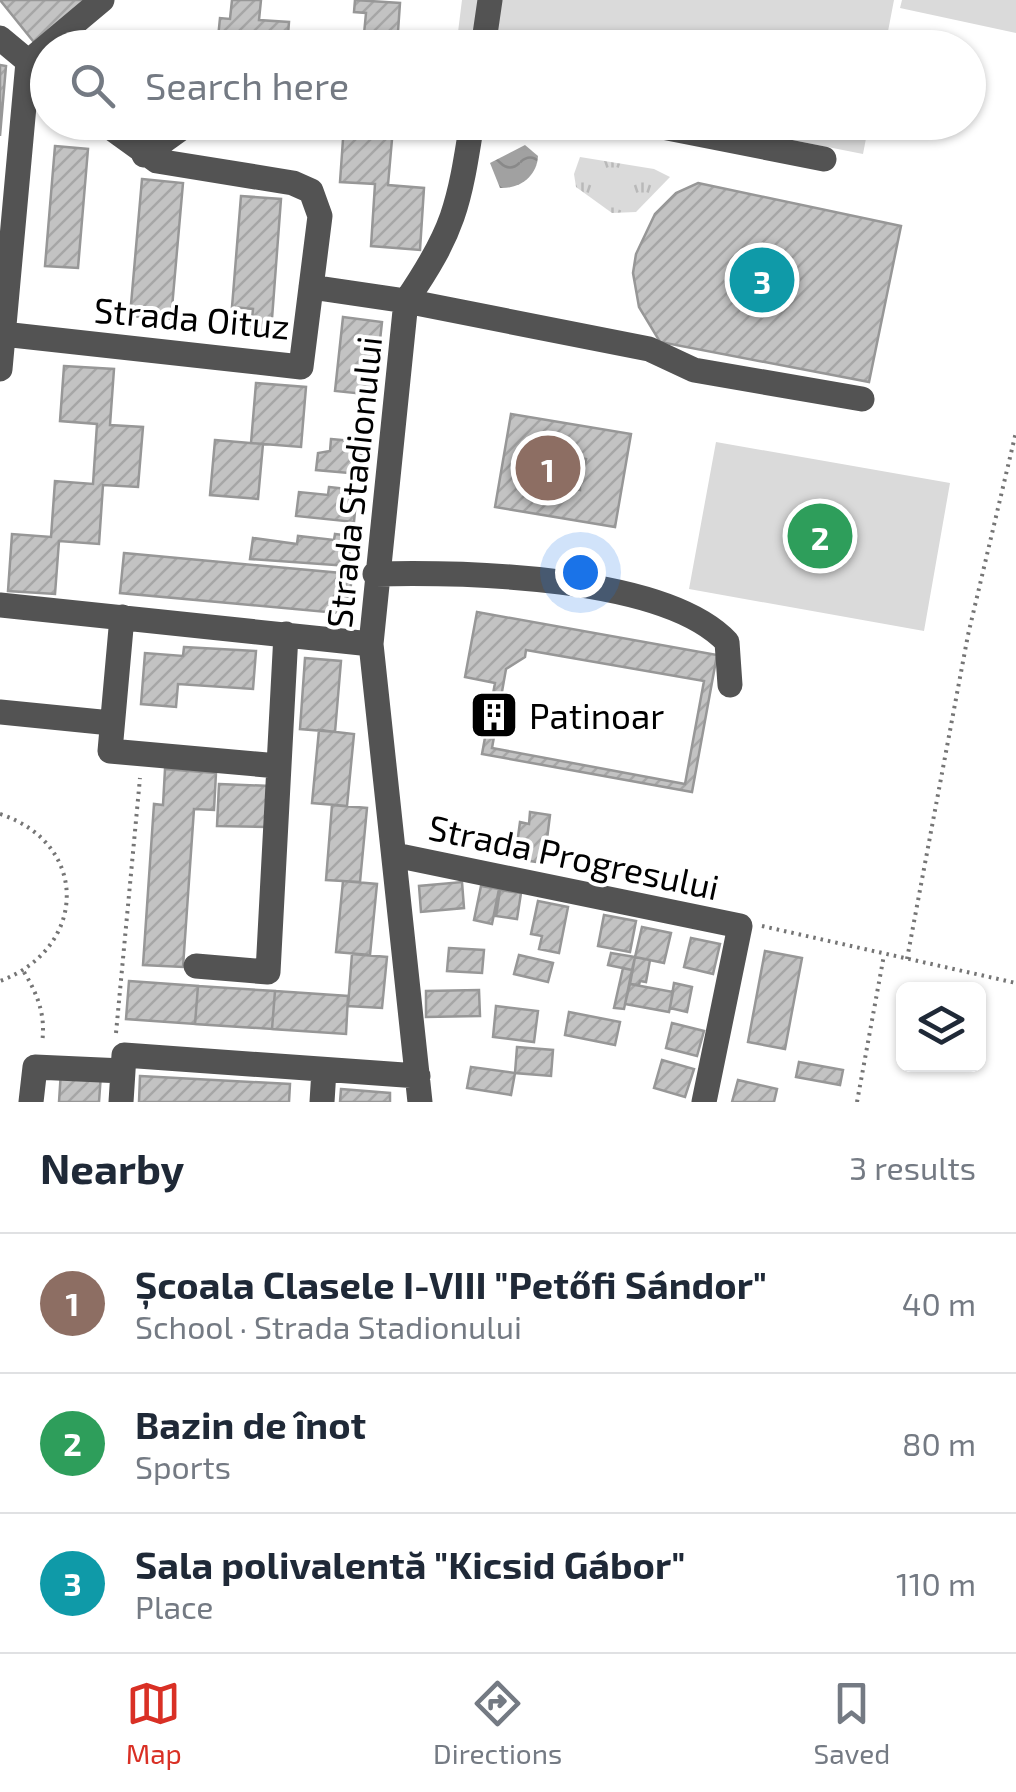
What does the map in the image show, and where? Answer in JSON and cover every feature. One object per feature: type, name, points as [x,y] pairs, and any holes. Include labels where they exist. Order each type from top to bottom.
[{"type":"street","points":[[75,30],[102,0]]},
{"type":"street","points":[[486,30],[490,0]]},
{"type":"street","points":[[0,38],[30,63]]},
{"type":"street","name":"Strada Oituz","points":[[30,108],[6,223],[1,352],[301,367],[311,287]]},
{"type":"street","points":[[125,140],[144,155],[182,166],[293,183],[311,191],[320,216],[311,287],[406,301],[649,349],[694,370],[862,399]]},
{"type":"street","points":[[144,155],[165,140]]},
{"type":"street","name":"Strada Stadionului","points":[[419,1089],[371,644],[375,574],[406,301],[438,254],[456,214],[469,140]]},
{"type":"street","points":[[728,140],[824,159]]},
{"type":"street","points":[[375,574],[472,572],[660,601],[728,642],[732,660],[730,685]]},
{"type":"street","points":[[0,605],[371,644]]},
{"type":"street","points":[[122,617],[110,751],[278,766]]},
{"type":"street","points":[[196,966],[268,972],[286,634]]},
{"type":"street","points":[[0,712],[111,723]]},
{"type":"street","name":"Strada Progresului","points":[[394,855],[740,926],[704,1102]]},
{"type":"street","points":[[121,1102],[124,1063]]},
{"type":"street","points":[[32,1102],[35,1068],[124,1063],[324,1070],[419,1089]]},
{"type":"street","points":[[322,1102],[324,1070]]},
{"type":"path","points":[[907,959],[968,635],[1016,432]]},
{"type":"path","points":[[124,1063],[116,1036],[142,754]]},
{"type":"path","points":[[0,814],[40,836],[63,872],[68,900],[62,928],[47,954],[24,972],[0,981]]},
{"type":"path","points":[[740,926],[766,926],[1016,983]]},
{"type":"path","points":[[857,1102],[884,955]]},
{"type":"path","points":[[24,972],[37,994],[43,1020],[35,1068]]},
{"type":"green space","points":[[462,0],[894,0],[888,30],[458,30]]},
{"type":"green space","points":[[902,0],[1016,0],[1016,33],[900,8]]},
{"type":"green space","points":[[793,140],[866,140],[863,154]]},
{"type":"green space","points":[[580,157],[654,169],[670,177],[636,212],[612,213],[576,187],[574,174]]},
{"type":"green space","points":[[716,442],[950,483],[924,631],[689,589]]},
{"type":"water","points":[[525,145],[538,156],[534,170],[521,184],[500,188],[490,163]]},
{"type":"building","points":[[0,0],[89,0],[55,30],[30,30],[30,37]]},
{"type":"building","points":[[232,0],[261,0],[259,20],[289,22],[288,30],[219,30],[220,18],[230,19]]},
{"type":"building","points":[[355,0],[400,3],[398,30],[364,30],[366,13],[354,12]]},
{"type":"building","points":[[0,65],[6,66],[0,136]]},
{"type":"building","points":[[343,140],[392,140],[388,185],[424,188],[420,250],[371,246],[375,184],[340,182]]},
{"type":"building","points":[[55,146],[88,149],[78,268],[45,266]]},
{"type":"building","points":[[142,179],[183,183],[171,319],[130,316]]},
{"type":"building","points":[[698,183],[901,226],[869,382],[660,342],[639,307],[633,273],[636,254],[655,214],[676,193]]},
{"type":"building","points":[[241,196],[281,199],[271,332],[251,330],[253,309],[232,307]]},
{"type":"building","points":[[343,317],[382,322],[374,395],[335,391]]},
{"type":"building","points":[[64,366],[114,369],[110,425],[143,427],[138,487],[103,485],[99,544],[59,541],[55,594],[8,591],[12,534],[51,537],[55,481],[93,484],[97,424],[60,421]]},
{"type":"building","points":[[256,383],[306,387],[301,447],[251,443]]},
{"type":"building","points":[[511,414],[631,434],[615,527],[495,507]],"holes":[[[554,454],[586,459],[584,467],[576,466],[574,482],[580,483],[580,490],[549,485]]]},
{"type":"building","points":[[331,439],[362,442],[360,474],[316,470],[318,453],[330,451]]},
{"type":"building","points":[[215,440],[263,444],[258,499],[210,495]]},
{"type":"building","points":[[329,487],[357,490],[354,522],[296,516],[299,492],[328,495]]},
{"type":"building","points":[[335,534],[352,536],[348,566],[250,559],[253,538],[297,544],[298,536],[334,540]]},
{"type":"building","points":[[124,553],[352,574],[348,614],[120,593]]},
{"type":"building","name":"Patinoar","points":[[477,612],[717,655],[692,792],[482,754],[495,683],[465,677]],"holes":[[[526,650],[704,681],[685,784],[492,748],[506,669],[525,657]]]},
{"type":"building","points":[[184,647],[256,651],[253,689],[178,684],[176,707],[141,704],[145,653],[183,656]]},
{"type":"building","points":[[305,658],[341,661],[335,732],[300,729]]},
{"type":"building","points":[[319,730],[354,734],[347,806],[312,803]]},
{"type":"building","points":[[165,769],[216,773],[214,810],[194,809],[183,967],[143,965],[154,804],[163,805]]},
{"type":"building","points":[[219,784],[270,786],[268,827],[217,826]]},
{"type":"building","points":[[332,805],[367,808],[360,882],[326,880]]},
{"type":"building","points":[[530,812],[550,815],[544,863],[515,859],[520,822],[529,824]]},
{"type":"building","points":[[343,881],[377,884],[370,955],[336,952]]},
{"type":"building","points":[[462,882],[464,908],[421,912],[419,886]]},
{"type":"building","points":[[481,886],[499,889],[492,924],[474,920]]},
{"type":"building","points":[[500,890],[521,893],[517,919],[496,916]]},
{"type":"building","points":[[538,901],[568,907],[559,953],[539,949],[542,936],[531,934]]},
{"type":"building","points":[[604,915],[636,921],[630,952],[598,946]]},
{"type":"building","points":[[642,927],[671,933],[664,963],[635,957]]},
{"type":"building","points":[[691,938],[720,944],[713,974],[684,967]]},
{"type":"building","points":[[449,948],[484,950],[482,973],[447,971]]},
{"type":"building","points":[[765,951],[802,958],[785,1049],[748,1042]]},
{"type":"building","points":[[611,953],[635,957],[632,970],[608,965]]},
{"type":"building","points":[[352,954],[387,957],[382,1008],[348,1006]]},
{"type":"building","points":[[519,955],[553,963],[548,982],[514,974]]},
{"type":"building","points":[[635,957],[650,960],[646,982],[640,981],[639,985],[630,984]]},
{"type":"building","points":[[623,968],[632,970],[624,1009],[614,1008]]},
{"type":"building","points":[[129,981],[198,986],[195,1024],[126,1019]]},
{"type":"building","points":[[674,983],[692,987],[687,1012],[670,1008]]},
{"type":"building","points":[[630,984],[673,992],[669,1012],[625,1004]]},
{"type":"building","points":[[198,986],[275,991],[272,1029],[195,1024]]},
{"type":"building","points":[[479,990],[480,1016],[426,1017],[426,991]]},
{"type":"building","points":[[275,991],[348,996],[346,1034],[272,1029]]},
{"type":"building","points":[[496,1006],[538,1011],[534,1042],[493,1037]]},
{"type":"building","points":[[569,1012],[620,1022],[615,1045],[565,1035]]},
{"type":"building","points":[[672,1023],[704,1031],[697,1056],[666,1048]]},
{"type":"building","points":[[517,1047],[553,1050],[551,1076],[515,1073]]},
{"type":"building","points":[[662,1060],[694,1069],[685,1097],[654,1088]]},
{"type":"building","points":[[799,1062],[843,1070],[840,1085],[796,1077]]},
{"type":"building","points":[[471,1067],[515,1073],[511,1095],[467,1088]]},
{"type":"building","points":[[61,1071],[101,1074],[99,1102],[59,1102]]},
{"type":"building","points":[[140,1076],[290,1084],[289,1102],[139,1102]]},
{"type":"building","points":[[738,1080],[777,1089],[774,1102],[732,1102]]},
{"type":"building","points":[[341,1089],[390,1093],[390,1102],[340,1102]]},
{"type":"place","name":"Sala polivalentă \"Kicsid Gábor\"","points":[[762,280]]},
{"type":"place","name":"Școala Clasele I-VIII \"Petőfi Sándor\"","points":[[548,468]]},
{"type":"place","name":"Bazin de înot","points":[[820,536]]},
{"type":"place","name":"Patinoar","points":[[494,715]]}]
